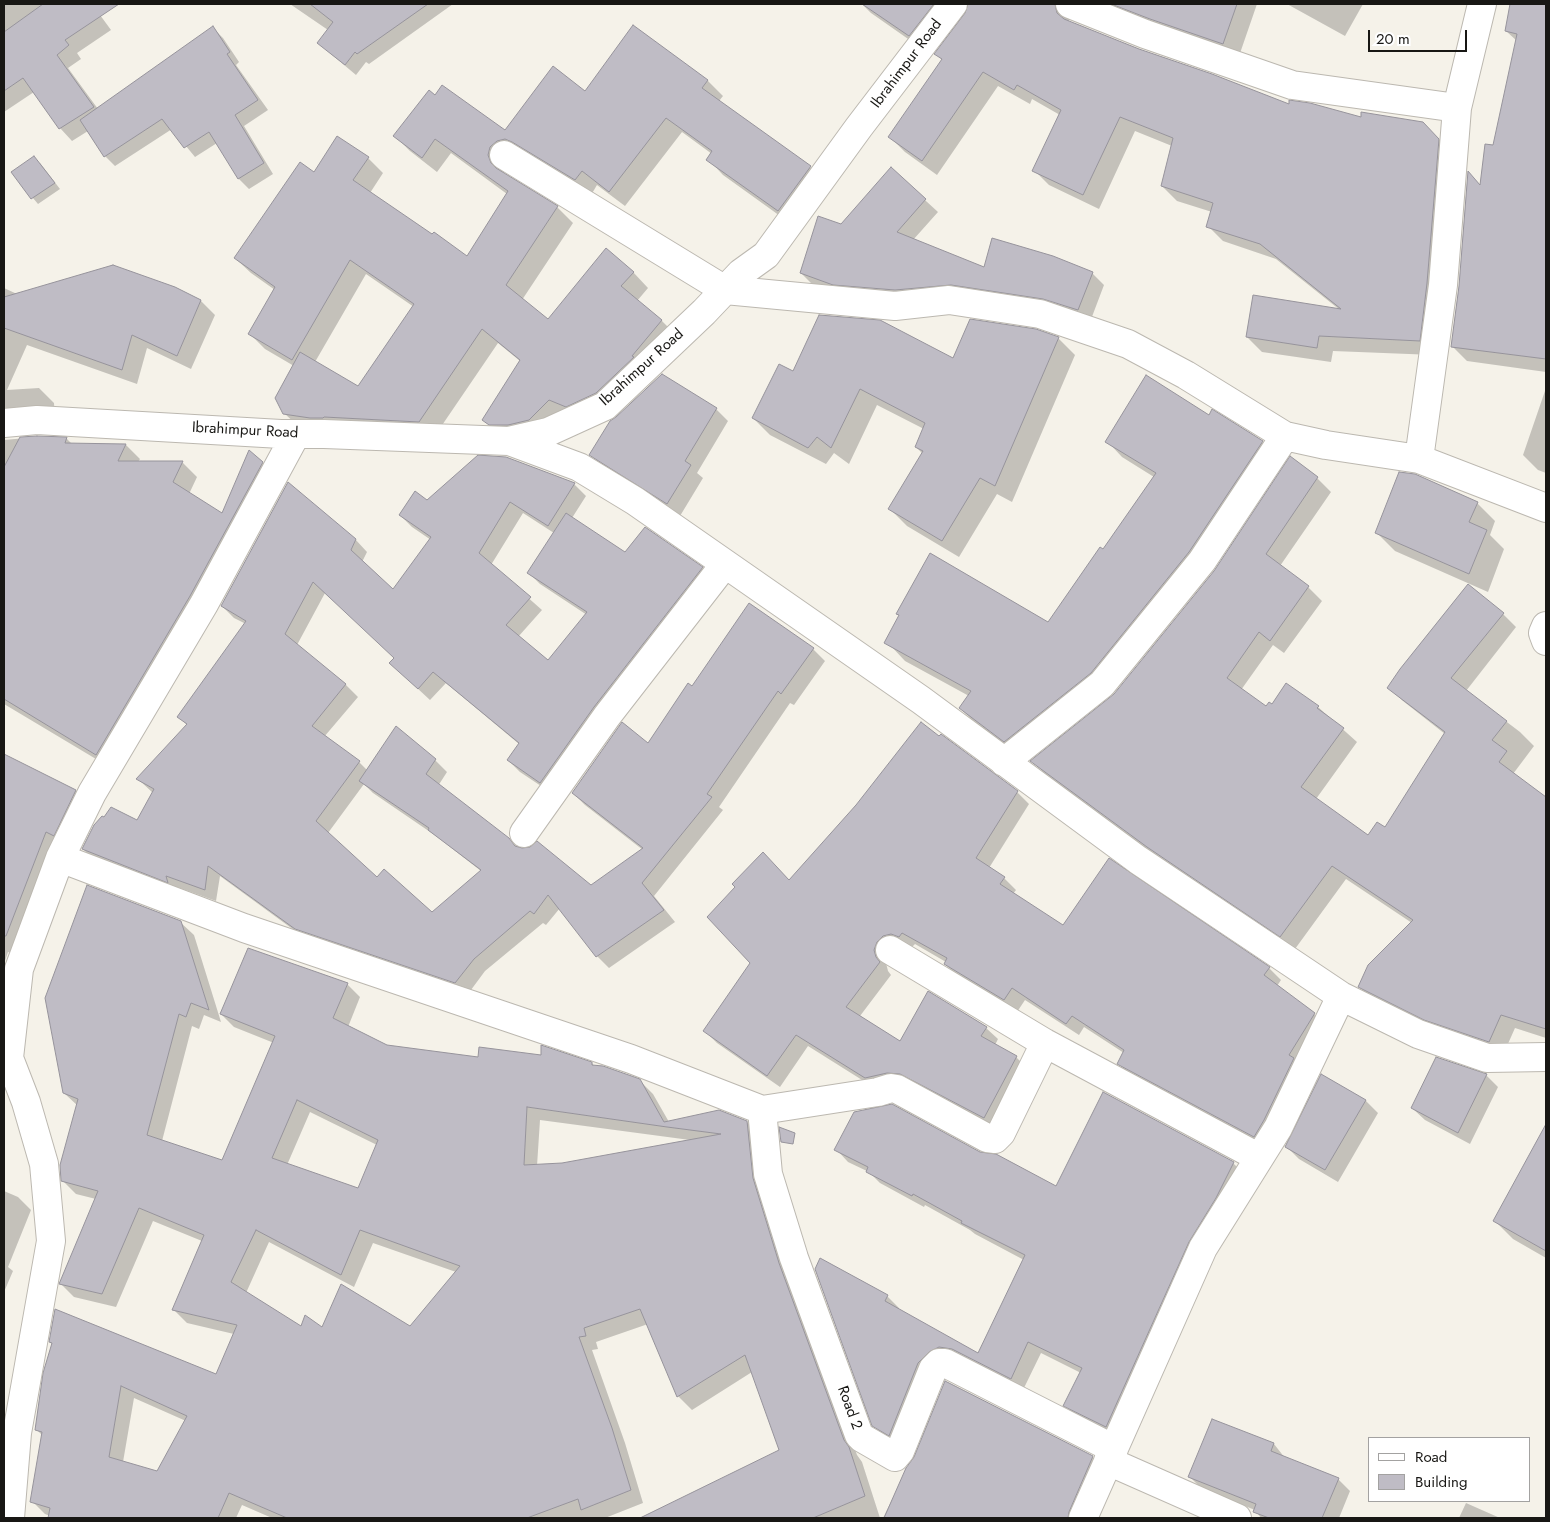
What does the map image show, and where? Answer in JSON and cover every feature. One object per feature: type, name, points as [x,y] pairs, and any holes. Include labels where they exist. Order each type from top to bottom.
[{"type":"street","name":"Ibrahimpur Road","points":[[4,423],[38,420],[296,434],[509,441],[548,432],[605,406],[741,273],[766,256],[859,127],[953,4]]},
{"type":"street","points":[[1070,4],[1145,34],[1292,84],[1457,108]]},
{"type":"street","points":[[1419,459],[1443,285],[1457,108],[1482,4]]},
{"type":"street","points":[[504,155],[725,290],[894,306],[949,300],[1040,314],[1128,344],[1193,380],[1285,436],[1326,445],[1419,459],[1546,508]]},
{"type":"street","points":[[10,1518],[17,1433],[51,1241],[44,1164],[26,1102],[6,1058],[19,970],[60,858],[92,793],[204,604],[296,434]]},
{"type":"street","points":[[1004,762],[1102,684],[1202,561],[1285,436]]},
{"type":"street","points":[[509,441],[579,467],[636,501],[921,700],[1138,860],[1341,996],[1418,1034],[1487,1058],[1546,1057]]},
{"type":"street","points":[[524,833],[607,716],[725,564]]},
{"type":"street","points":[[1546,626],[1543,633],[1546,641]]},
{"type":"street","points":[[60,858],[253,931],[631,1059],[762,1110],[878,1092],[891,1088],[897,1089],[987,1138],[995,1139],[1001,1133],[1045,1043]]},
{"type":"street","points":[[890,950],[1045,1043],[1258,1157]]},
{"type":"street","points":[[1083,1518],[1203,1248],[1258,1157],[1278,1128],[1341,996]]},
{"type":"street","name":"Road 2","points":[[762,1110],[768,1174],[794,1258],[859,1435],[862,1438],[895,1457],[900,1451],[933,1369],[939,1363],[945,1363],[1111,1455]]},
{"type":"street","points":[[1111,1455],[1237,1518]]},
{"type":"building","points":[[43,4],[119,4],[65,40],[69,45],[57,55],[94,107],[59,129],[23,78],[4,91],[4,32]]},
{"type":"building","points":[[310,4],[428,4],[357,54],[355,52],[345,65],[317,43],[333,22]]},
{"type":"building","points":[[862,4],[934,4],[909,36]]},
{"type":"building","points":[[968,4],[1055,4],[1057,13],[1064,19],[1139,49],[1212,74],[1289,104],[1289,100],[1310,103],[1361,117],[1361,112],[1423,122],[1439,139],[1427,283],[1420,341],[1319,336],[1317,348],[1246,337],[1253,295],[1341,309],[1260,244],[1206,227],[1213,203],[1161,186],[1173,138],[1120,117],[1083,195],[1032,171],[1061,110],[1017,85],[1014,90],[983,72],[922,161],[888,137],[942,59],[934,54],[965,13]]},
{"type":"building","points":[[1111,4],[1237,4],[1223,44]]},
{"type":"building","points":[[1510,4],[1546,4],[1546,359],[1451,347],[1459,286],[1468,171],[1480,185],[1485,144],[1493,145],[1517,34],[1505,31]]},
{"type":"building","points":[[633,25],[708,80],[702,88],[811,166],[778,211],[706,160],[712,151],[666,118],[609,192],[582,171],[575,180],[512,142],[505,139],[497,141],[490,147],[488,155],[491,163],[496,168],[558,206],[506,285],[548,319],[606,248],[634,272],[621,286],[662,320],[632,356],[634,357],[596,393],[566,407],[549,400],[529,420],[508,425],[489,425],[482,420],[520,360],[482,329],[419,422],[324,417],[310,418],[283,414],[275,398],[300,352],[358,386],[414,304],[350,260],[292,360],[248,334],[275,287],[234,258],[300,162],[314,172],[337,136],[369,157],[353,180],[432,234],[434,232],[467,256],[508,191],[435,139],[422,158],[393,136],[429,90],[435,95],[442,85],[505,130],[553,66],[585,91]]},
{"type":"building","points":[[213,26],[230,52],[227,54],[258,100],[235,115],[264,163],[238,179],[209,132],[184,148],[162,119],[104,157],[80,120]]},
{"type":"building","points":[[34,156],[55,183],[31,199],[11,172]]},
{"type":"building","points":[[891,167],[926,199],[897,232],[984,267],[992,238],[1053,256],[1093,272],[1078,310],[1043,299],[951,285],[895,290],[833,285],[800,273],[818,216],[841,224]]},
{"type":"building","points":[[113,265],[175,287],[201,300],[177,356],[132,335],[122,370],[4,328],[4,297]]},
{"type":"building","points":[[819,315],[880,320],[953,358],[970,319],[1036,329],[1059,337],[995,486],[980,478],[942,541],[888,509],[923,451],[915,447],[925,423],[860,389],[831,448],[817,437],[808,448],[752,418],[779,364],[793,371]]},
{"type":"building","points":[[662,374],[717,408],[685,461],[691,465],[667,504],[589,455],[610,421]]},
{"type":"building","points":[[1146,375],[1209,415],[1212,409],[1263,441],[1189,552],[1091,673],[1004,742],[959,708],[971,691],[884,643],[899,615],[896,614],[930,553],[1048,622],[1100,547],[1103,549],[1156,473],[1105,442]]},
{"type":"building","points":[[20,437],[67,437],[65,443],[126,444],[118,461],[183,461],[173,482],[222,513],[249,450],[263,462],[190,596],[96,755],[4,699],[4,467]]},
{"type":"building","points":[[478,455],[506,457],[575,483],[548,526],[510,502],[479,553],[531,597],[506,625],[548,660],[587,612],[527,573],[566,513],[625,552],[645,527],[703,567],[594,707],[540,783],[507,760],[519,743],[433,672],[418,689],[389,663],[394,658],[313,582],[285,634],[346,684],[312,726],[360,761],[316,821],[377,877],[384,869],[432,912],[481,870],[428,830],[429,828],[359,781],[396,726],[436,759],[426,774],[509,838],[515,846],[522,848],[530,847],[537,841],[591,885],[643,848],[572,793],[622,722],[648,743],[688,683],[692,686],[749,603],[814,648],[781,694],[778,691],[707,794],[712,797],[642,883],[664,910],[596,957],[548,895],[534,914],[530,911],[474,959],[455,983],[295,929],[208,866],[205,890],[166,876],[168,883],[82,849],[94,825],[102,816],[104,817],[111,807],[137,820],[154,789],[136,779],[187,724],[177,717],[246,621],[221,606],[288,482],[356,539],[351,550],[393,589],[431,537],[399,515],[415,491],[427,500]]},
{"type":"building","points":[[1290,456],[1318,477],[1266,554],[1309,586],[1270,641],[1259,632],[1227,678],[1266,706],[1269,702],[1272,704],[1286,683],[1319,706],[1317,708],[1344,728],[1301,787],[1368,835],[1377,822],[1385,827],[1445,732],[1387,688],[1468,584],[1504,613],[1451,678],[1507,721],[1492,740],[1507,751],[1499,762],[1546,797],[1546,1029],[1501,1015],[1489,1042],[1424,1020],[1358,987],[1368,965],[1413,920],[1332,866],[1280,937],[1147,847],[1030,761],[1114,694],[1214,571]]},
{"type":"building","points":[[1399,472],[1415,474],[1478,502],[1469,522],[1487,530],[1469,574],[1375,533]]},
{"type":"building","points":[[921,722],[939,736],[941,734],[1018,791],[976,858],[1005,877],[1000,884],[1063,925],[1109,858],[1270,967],[1264,975],[1315,1013],[1289,1055],[1294,1058],[1254,1137],[1117,1064],[1124,1050],[1072,1016],[1066,1024],[1012,988],[1004,1000],[944,964],[947,958],[902,933],[899,937],[891,934],[883,936],[877,942],[874,950],[880,962],[846,1007],[900,1041],[928,991],[987,1027],[981,1036],[1017,1056],[984,1118],[900,1074],[887,1073],[865,1078],[796,1035],[767,1076],[703,1031],[750,963],[707,917],[735,887],[732,884],[763,852],[789,880],[856,805]]},
{"type":"building","points":[[4,754],[76,790],[54,836],[46,832],[6,936],[4,936]]},
{"type":"building","points":[[87,885],[181,921],[209,1010],[191,1003],[186,1017],[179,1014],[147,1135],[222,1160],[275,1036],[220,1014],[248,948],[348,983],[333,1018],[387,1045],[478,1057],[479,1047],[541,1055],[541,1045],[592,1062],[592,1065],[603,1066],[640,1079],[664,1122],[719,1110],[747,1121],[753,1178],[779,1263],[844,1440],[849,1447],[865,1496],[813,1518],[640,1518],[779,1450],[745,1355],[677,1397],[640,1309],[584,1328],[586,1336],[579,1337],[612,1428],[631,1490],[581,1510],[578,1499],[527,1518],[287,1518],[229,1493],[218,1518],[48,1518],[50,1508],[30,1502],[42,1432],[35,1430],[43,1373],[52,1343],[49,1342],[55,1309],[216,1374],[237,1325],[172,1310],[204,1235],[139,1208],[102,1294],[59,1284],[98,1191],[61,1181],[60,1165],[78,1099],[63,1093],[45,998]],"holes":[[[297,1100],[378,1140],[358,1188],[272,1158]],[[527,1107],[721,1134],[562,1163],[524,1165]],[[256,1230],[341,1275],[360,1230],[460,1266],[410,1326],[341,1284],[322,1327],[305,1315],[301,1326],[231,1282]],[[121,1386],[187,1416],[157,1471],[109,1457]]]},
{"type":"building","points":[[1436,1057],[1487,1074],[1458,1133],[1411,1108]]},
{"type":"building","points":[[1321,1074],[1366,1100],[1325,1170],[1285,1147]]},
{"type":"building","points":[[1103,1092],[1234,1162],[1216,1198],[1189,1242],[1106,1427],[1063,1406],[1082,1368],[1028,1342],[1011,1379],[952,1349],[939,1347],[929,1352],[918,1363],[889,1436],[872,1426],[815,1269],[820,1258],[888,1295],[885,1301],[978,1353],[1025,1255],[961,1223],[962,1221],[913,1194],[912,1196],[866,1172],[868,1167],[834,1150],[854,1112],[892,1104],[980,1152],[996,1154],[1056,1186]]},
{"type":"building","points":[[1546,1124],[1546,1251],[1493,1221]]},
{"type":"building","points":[[779,1127],[795,1133],[793,1144],[781,1142]]},
{"type":"building","points":[[945,1381],[1093,1456],[1068,1518],[884,1518],[906,1468],[914,1457]]},
{"type":"building","points":[[1212,1419],[1274,1443],[1271,1451],[1339,1478],[1322,1518],[1269,1518],[1253,1512],[1256,1504],[1188,1477]]}]
